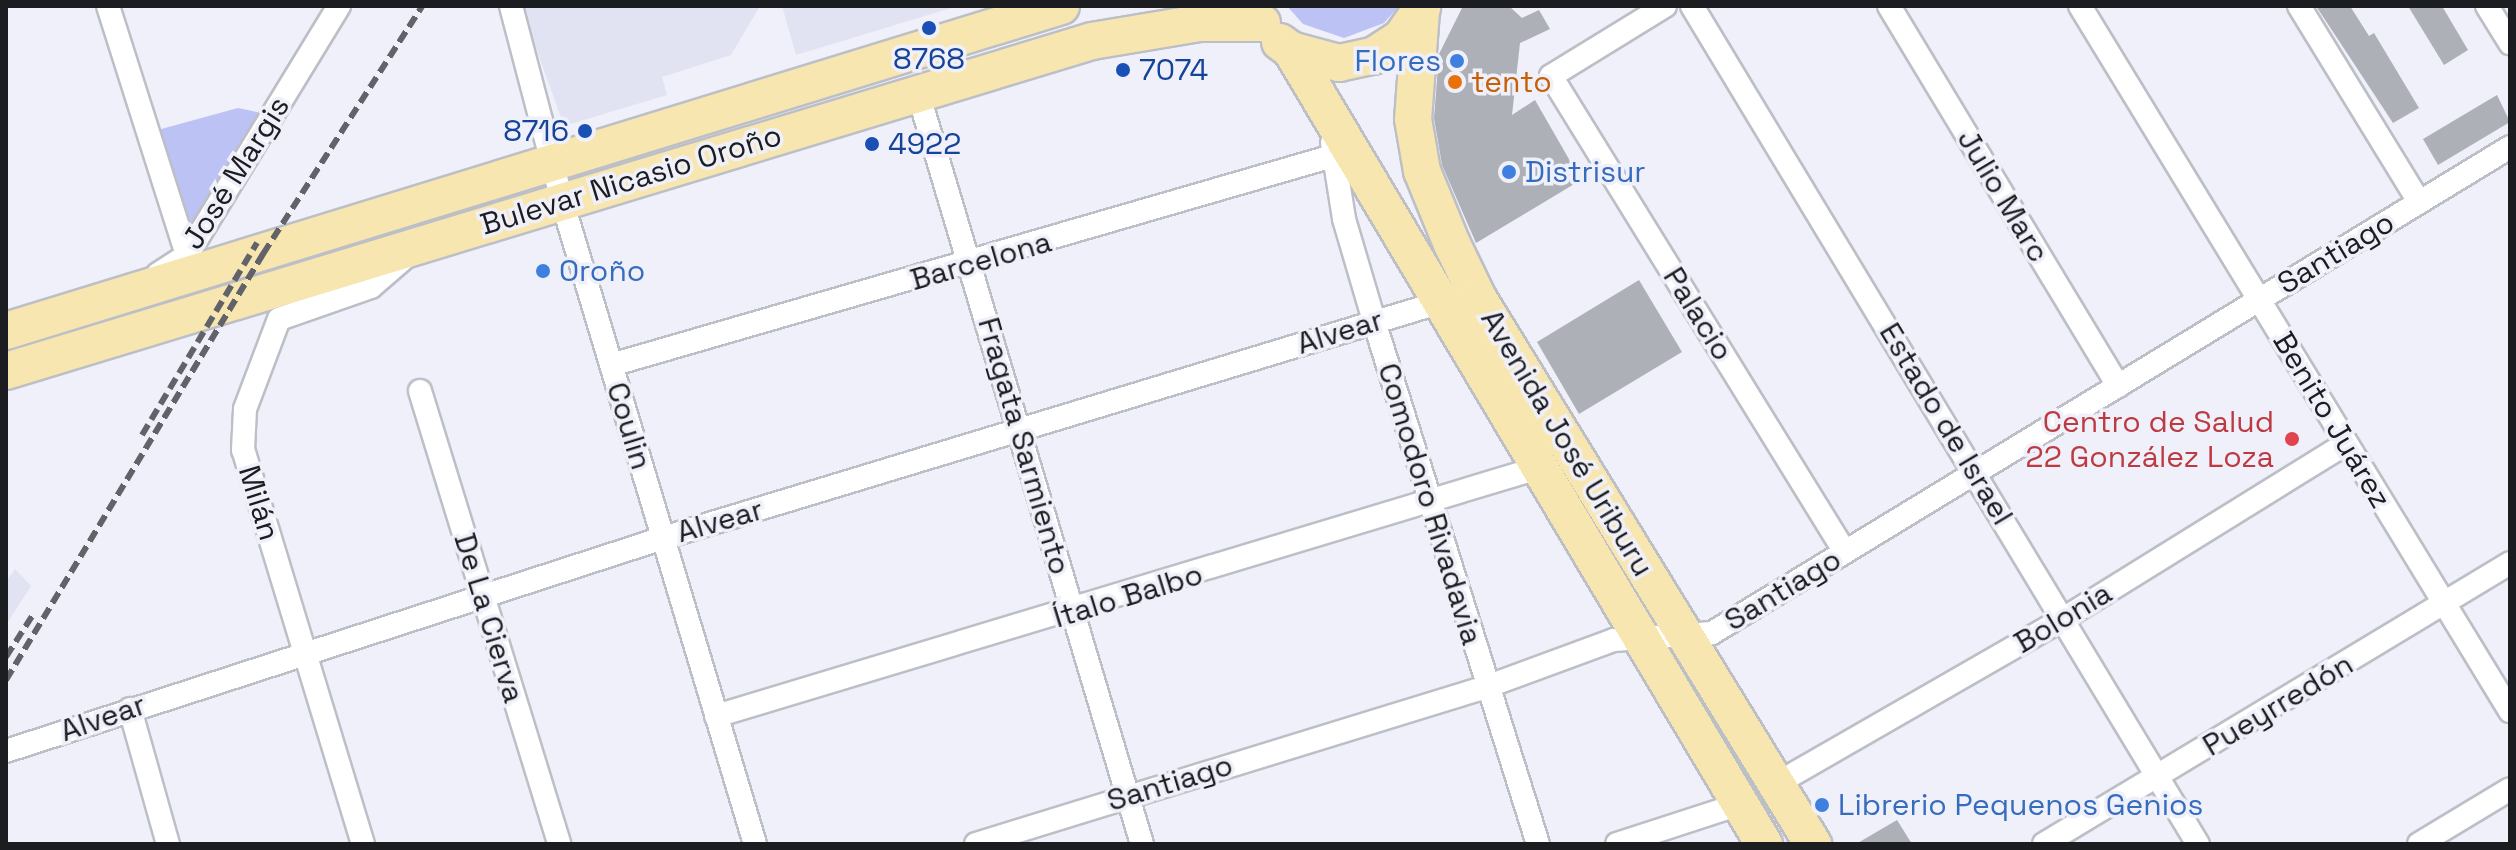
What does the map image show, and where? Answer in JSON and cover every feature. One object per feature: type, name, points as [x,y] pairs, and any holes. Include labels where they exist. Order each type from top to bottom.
[{"type":"main road","name":"Bulevar Nicasio Oroño","points":[[6,331],[1061,6]]},
{"type":"main road","points":[[1257,14],[1291,50],[1339,63],[1373,56],[1401,38],[1422,9]]},
{"type":"main road","name":"Avenida José Uriburu","points":[[1422,9],[1413,119],[1437,213],[1478,298],[1813,844]]},
{"type":"main road","name":"Bulevar Nicasio Oroño","points":[[6,371],[1092,41],[1257,14]]},
{"type":"main road","name":"Avenida José Uriburu","points":[[1291,50],[1327,113],[1342,154],[1438,303],[1764,844]]},
{"type":"street","points":[[108,6],[187,255]]},
{"type":"street","name":"José Margis","points":[[6,331],[40,311],[165,271],[187,255],[339,6]]},
{"type":"street","name":"Coulin","points":[[511,6],[562,201],[755,844]]},
{"type":"street","name":"Palacio","points":[[1665,6],[1551,76],[1845,552]]},
{"type":"street","name":"Estado de Israel","points":[[1692,6],[2198,844]]},
{"type":"street","name":"Julio Marc","points":[[1889,6],[2118,386]]},
{"type":"street","name":"Benito Juárez","points":[[2080,6],[2510,711]]},
{"type":"street","points":[[2299,6],[2419,202]]},
{"type":"street","points":[[2487,6],[2510,43]]},
{"type":"street","name":"Fragata Sarmiento","points":[[918,93],[972,265],[1142,844]]},
{"type":"street","name":"Santiago","points":[[976,844],[1486,687],[1614,640],[1712,633],[2510,147]]},
{"type":"street","name":"Barcelona","points":[[611,365],[972,265],[1342,154]]},
{"type":"street","name":"Comodoro Rivadavia","points":[[1342,154],[1344,219],[1486,687],[1538,844]]},
{"type":"street","name":"Milán","points":[[363,844],[243,450],[245,409],[279,319],[371,287],[421,244]]},
{"type":"street","name":"Alvear","points":[[6,751],[663,538],[1020,434],[1438,303]]},
{"type":"street","name":"De La Cierva","points":[[420,391],[559,844]]},
{"type":"street","name":"Bolonia","points":[[1776,784],[2063,619],[2345,444]]},
{"type":"street","name":"Ítalo Balbo","points":[[716,716],[1072,613],[1538,468]]},
{"type":"street","name":"Pueyrredón","points":[[2044,844],[2159,778],[2510,563]]},
{"type":"street","points":[[130,709],[168,844]]},
{"type":"street","points":[[2419,844],[2510,789]]},
{"type":"street","points":[[1617,844],[1740,804]]},
{"type":"shaded area","points":[[521,6],[760,6],[731,55],[662,77],[667,95],[564,126]]},
{"type":"shaded area","points":[[782,6],[958,6],[796,55]]},
{"type":"shaded area","points":[[1287,6],[1399,6],[1384,23],[1344,38],[1303,24]]},
{"type":"shaded area","points":[[238,108],[266,114],[199,225],[182,218],[154,131]]},
{"type":"shaded area","points":[[15,569],[31,586],[6,625],[6,582]]},
{"type":"building","points":[[1463,6],[1509,6],[1522,18],[1539,10],[1550,29],[1520,43],[1512,115],[1535,100],[1581,180],[1476,243],[1442,165],[1434,118],[1439,54]]},
{"type":"building","points":[[2316,6],[2350,6],[2369,36],[2374,33],[2419,108],[2393,123]]},
{"type":"building","points":[[2408,6],[2442,6],[2468,50],[2444,65]]},
{"type":"building","points":[[2497,95],[2510,122],[2438,165],[2423,139]]},
{"type":"building","points":[[1639,280],[1682,352],[1579,414],[1537,342]]},
{"type":"building","points":[[1897,820],[1912,844],[1856,844]]},
{"type":"railway","points":[[6,680],[263,254],[422,6]]},
{"type":"railway","points":[[142,435],[257,243]]},
{"type":"railway","points":[[6,657],[34,613]]},
{"type":"place","name":"8768","points":[[929,28]]},
{"type":"place","name":"Flores","points":[[1457,61]]},
{"type":"place","name":"7074","points":[[1123,70]]},
{"type":"place","name":"tento","points":[[1455,82]]},
{"type":"place","name":"8716","points":[[585,131]]},
{"type":"place","name":"4922","points":[[872,144]]},
{"type":"place","name":"Distrisur","points":[[1509,172]]},
{"type":"place","name":"Oroño","points":[[543,271]]},
{"type":"place","name":"Centro de Salud 22 González Loza","points":[[2292,439]]},
{"type":"place","name":"Librerio Pequenos Genios","points":[[1822,805]]}]
